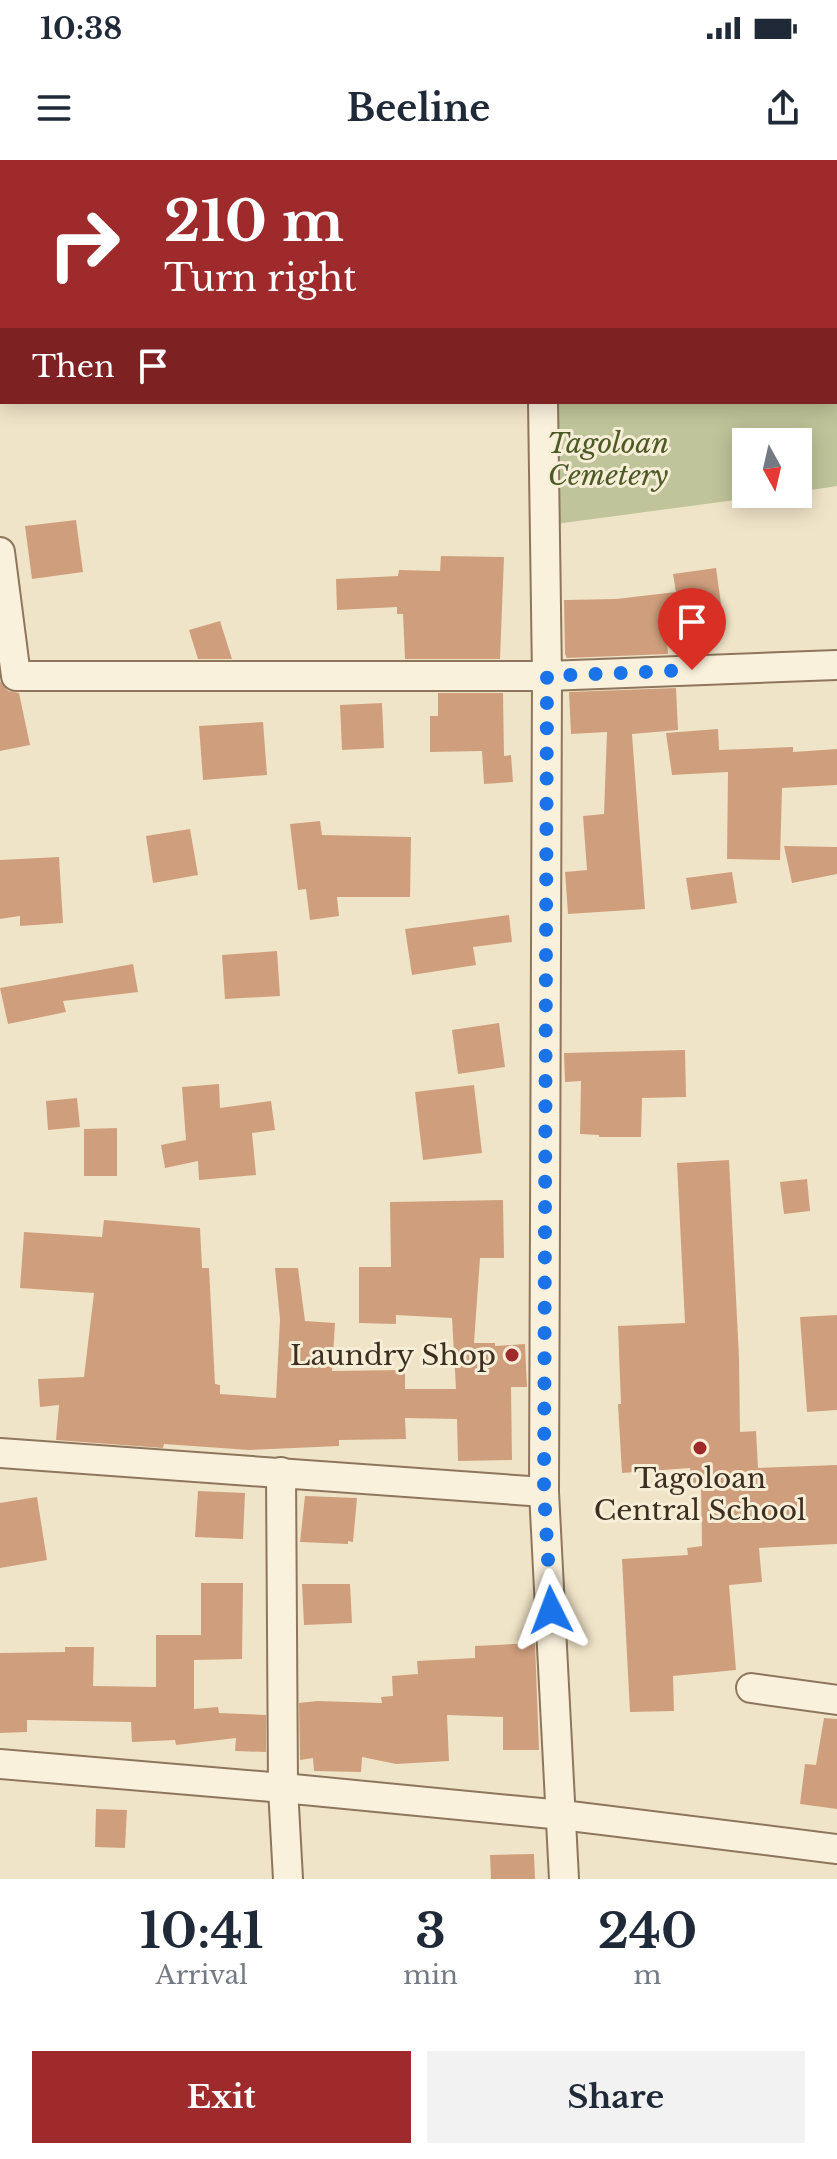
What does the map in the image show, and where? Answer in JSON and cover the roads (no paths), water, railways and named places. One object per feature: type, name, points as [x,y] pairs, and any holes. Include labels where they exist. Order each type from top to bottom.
[{"type":"street","points":[[543,404],[547,676],[544,1492],[564,1879]]},
{"type":"street","points":[[0,552],[16,676],[547,676],[837,665]]},
{"type":"street","points":[[0,1453],[544,1492]]},
{"type":"street","points":[[281,1472],[283,1788],[288,1879]]},
{"type":"street","points":[[751,1688],[837,1700]]},
{"type":"street","points":[[0,1764],[562,1815],[837,1849]]},
{"type":"place","name":"Laundry Shop","points":[[512,1355]]},
{"type":"place","name":"Tagoloan Central School","points":[[700,1448]]},
{"type":"park label","name":"Tagoloan Cemetery","points":[[608,459]]}]
